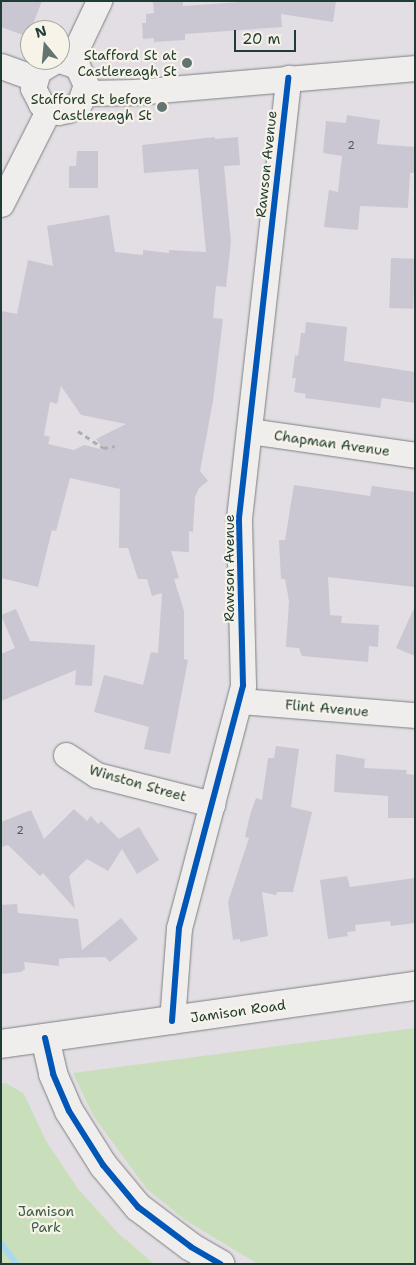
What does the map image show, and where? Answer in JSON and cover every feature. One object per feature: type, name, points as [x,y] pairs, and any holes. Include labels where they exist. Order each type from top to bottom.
[{"type":"main road","name":"Jamison Road","points":[[1,1044],[415,986]]},
{"type":"main road","points":[[45,1038],[53,1074],[69,1111],[104,1165],[138,1207],[191,1247],[220,1264]]},
{"type":"street","points":[[70,47],[99,1]]},
{"type":"street","points":[[39,70],[34,78],[36,97],[49,110],[68,110],[80,102],[84,93],[82,72],[70,65]]},
{"type":"street","points":[[1,66],[34,78]]},
{"type":"street","points":[[84,93],[136,92],[415,68]]},
{"type":"street","name":"Rawson Avenue","points":[[172,1021],[179,928],[240,700],[244,674],[239,532],[288,78]]},
{"type":"street","points":[[1,204],[49,110]]},
{"type":"street","name":"Chapman Avenue","points":[[250,431],[415,455]]},
{"type":"street","name":"Flint Avenue","points":[[240,700],[415,715]]},
{"type":"street","name":"Winston Street","points":[[66,755],[97,774],[212,804]]},
{"type":"path","points":[[78,431],[103,448],[115,446]]},
{"type":"green space","points":[[415,1028],[415,1264],[258,1264],[185,1220],[147,1189],[94,1117],[73,1073]]},
{"type":"green space","name":"Jamison Park","points":[[6,1083],[24,1094],[46,1141],[78,1189],[118,1233],[154,1264],[1,1264],[1,1084]]},
{"type":"building","points":[[1,1],[42,1],[35,20],[20,20],[20,34],[1,27]]},
{"type":"building","points":[[153,1],[183,1],[183,6],[255,1],[336,1],[333,22],[281,14],[282,27],[185,34],[185,40],[154,42],[154,38],[143,39],[142,23],[146,23],[146,14],[154,13]]},
{"type":"building","points":[[347,115],[380,120],[377,144],[415,147],[415,173],[410,173],[408,208],[360,206],[358,230],[324,227],[329,190],[338,192],[342,156],[323,153],[326,121],[346,123]]},
{"type":"building","points":[[215,137],[215,139],[238,137],[240,165],[224,166],[231,242],[226,287],[216,286],[213,318],[223,319],[213,401],[200,471],[208,481],[199,488],[195,497],[193,532],[189,531],[189,552],[171,551],[179,578],[174,579],[184,611],[184,659],[188,660],[170,754],[144,749],[149,727],[94,712],[104,675],[143,685],[151,652],[158,653],[162,593],[152,596],[147,579],[138,579],[128,548],[119,548],[120,489],[70,478],[56,531],[52,530],[38,587],[1,578],[1,311],[17,314],[28,260],[53,266],[47,226],[109,215],[115,252],[143,255],[143,250],[169,253],[169,250],[206,252],[198,169],[144,173],[142,145]],"holes":[[[61,386],[81,415],[126,424],[96,439],[104,450],[84,445],[74,450],[48,444],[50,437],[44,435],[50,402],[57,404]]]},
{"type":"building","points":[[77,151],[98,151],[98,188],[69,188],[69,166],[76,166]]},
{"type":"building","points":[[391,258],[415,259],[413,309],[389,308]]},
{"type":"building","points":[[306,322],[347,327],[344,361],[415,372],[415,403],[382,398],[380,408],[305,398],[306,394],[294,392],[296,378],[292,378],[295,355],[298,356],[301,333],[305,333]]},
{"type":"building","points":[[294,485],[370,496],[372,486],[415,492],[415,587],[328,577],[330,615],[342,616],[341,623],[379,625],[378,647],[369,646],[368,662],[302,656],[299,648],[286,647],[289,601],[285,579],[281,579],[279,540],[285,540]]},
{"type":"building","points":[[415,606],[415,656],[396,648]]},
{"type":"building","points":[[16,609],[30,641],[95,645],[92,686],[75,685],[76,670],[1,701],[1,654],[15,648],[1,615]]},
{"type":"building","points":[[276,746],[299,749],[291,807],[312,812],[293,892],[277,892],[276,895],[262,892],[268,936],[240,942],[240,939],[233,940],[228,902],[249,838],[245,837],[250,815],[256,798],[262,800],[268,758],[274,758]]},
{"type":"building","points":[[336,754],[365,759],[364,768],[407,770],[406,774],[415,775],[415,818],[388,818],[388,796],[334,792]]},
{"type":"building","points":[[74,809],[87,821],[91,816],[98,824],[101,821],[119,839],[139,827],[159,860],[137,874],[122,849],[108,871],[87,859],[69,876],[75,909],[43,873],[40,876],[8,845],[1,847],[1,822],[31,810],[44,839]]},
{"type":"building","points":[[347,876],[350,887],[415,878],[415,923],[391,926],[390,921],[355,925],[356,931],[347,932],[348,936],[328,939],[320,880]]},
{"type":"building","points":[[17,904],[18,913],[78,919],[82,950],[121,918],[138,939],[110,962],[105,957],[59,959],[59,966],[24,962],[25,969],[21,972],[1,974],[1,905]]},
{"type":"waterway","points":[[1,1243],[16,1264]]},
{"type":"cycle path","points":[[172,1021],[179,928],[243,685],[239,518],[288,78]]},
{"type":"cycle path","points":[[45,1038],[53,1074],[69,1111],[103,1165],[138,1207],[191,1247],[220,1264]]},
{"type":"place","name":"Stafford St at Castlereagh St","points":[[187,63]]},
{"type":"place","name":"Stafford St before Castlereagh St","points":[[162,107]]}]
